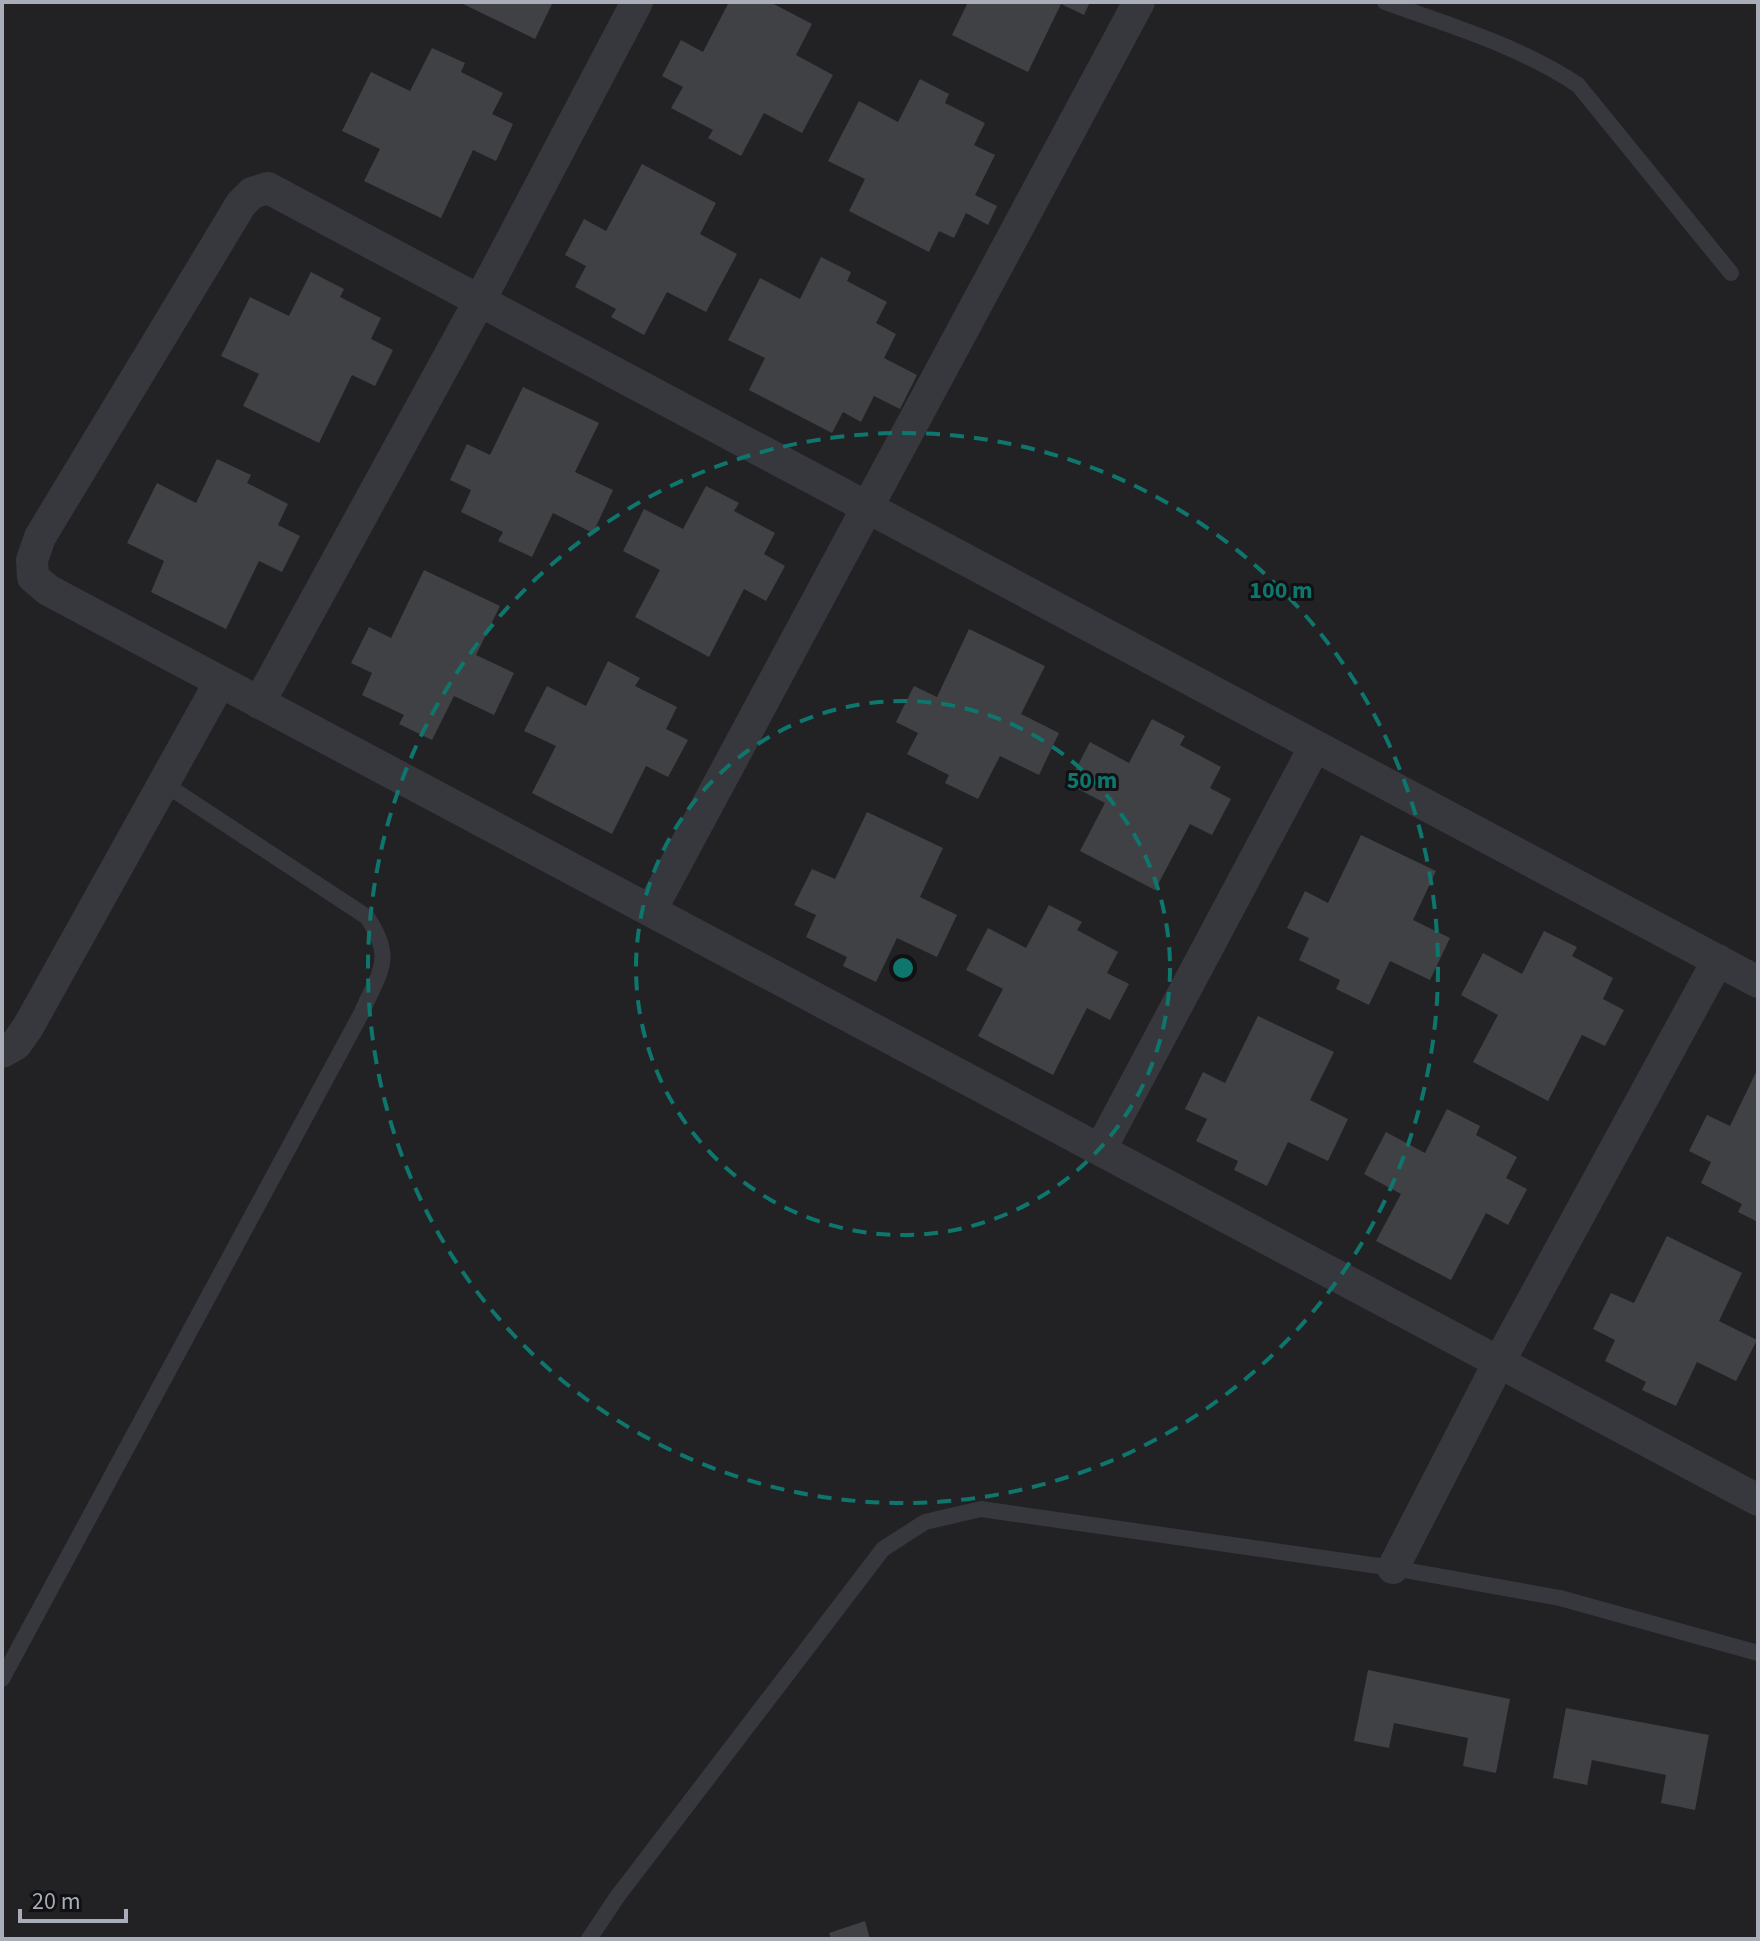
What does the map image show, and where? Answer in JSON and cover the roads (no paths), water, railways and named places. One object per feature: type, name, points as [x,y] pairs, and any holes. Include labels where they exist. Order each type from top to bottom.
[{"type":"street","points":[[259,703],[480,300],[637,2]]},
{"type":"street","points":[[651,910],[1139,2]]},
{"type":"street","points":[[1758,982],[268,188],[252,193],[241,204],[40,537],[32,560],[33,577],[48,590],[1758,1500]]},
{"type":"street","points":[[2,1052],[16,1044],[28,1027],[220,682]]},
{"type":"street","points":[[1100,1150],[1315,746]]},
{"type":"street","points":[[1393,1568],[1499,1362],[1718,960]]},
{"type":"lane","points":[[1385,2],[1503,46],[1551,67],[1578,85],[1731,273]]},
{"type":"lane","points":[[2,1679],[362,1012],[383,964],[383,941],[367,917],[163,783]]},
{"type":"lane","points":[[589,1939],[617,1897],[883,1549],[925,1522],[981,1509],[1393,1568],[1560,1598],[1758,1653]]}]
